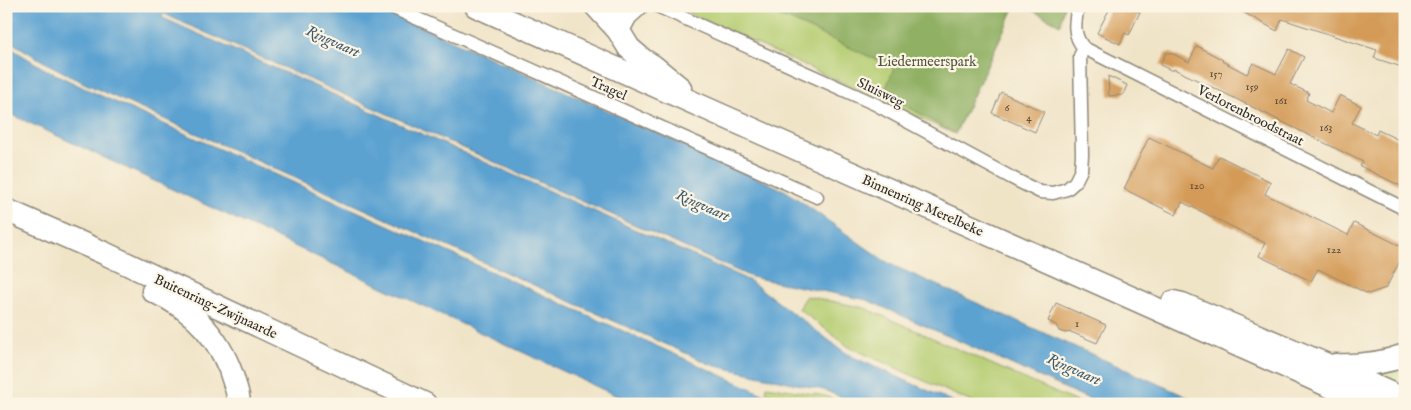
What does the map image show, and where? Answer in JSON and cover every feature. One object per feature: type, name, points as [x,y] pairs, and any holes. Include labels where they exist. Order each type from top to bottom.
[{"type":"highway","name":"Binnenring Merelbeke","points":[[476,6],[1370,404]]},
{"type":"highway","points":[[596,6],[618,30],[629,48],[704,108]]},
{"type":"highway","points":[[618,30],[626,15],[636,6]]},
{"type":"highway","name":"Buitenring-Zwijnaarde","points":[[6,210],[104,253],[425,404]]},
{"type":"highway","points":[[104,253],[117,274],[168,297],[197,319],[217,342],[232,372],[239,404]]},
{"type":"highway","points":[[1112,290],[1182,304],[1405,400]]},
{"type":"highway","points":[[1324,364],[1364,365],[1391,360],[1405,355]]},
{"type":"street","name":"Tragel","points":[[389,6],[817,197]]},
{"type":"street","name":"Sluisweg","points":[[657,6],[875,104],[1040,192],[1054,193],[1067,189],[1075,182],[1080,170],[1082,155],[1080,56],[1084,48]]},
{"type":"street","points":[[1078,6],[1075,34],[1084,48]]},
{"type":"street","name":"Verlorenbroodstraat","points":[[1084,48],[1405,209]]},
{"type":"green space","name":"Liedermeerspark","points":[[673,6],[1015,6],[955,134]]},
{"type":"green space","name":"Liedermeerspark","points":[[747,6],[1015,6],[955,134],[884,93],[894,68],[790,20]]},
{"type":"green space","points":[[1024,6],[1064,6],[1060,25]]},
{"type":"green space","points":[[806,296],[865,308],[1081,404],[976,404],[849,347],[799,309]]},
{"type":"green space","points":[[1405,362],[1405,392],[1361,373]]},
{"type":"green space","points":[[767,386],[826,396],[843,404],[792,404],[766,392]]},
{"type":"water","name":"Ringvaart","points":[[6,6],[375,6],[786,191],[894,266],[1203,404],[1100,404],[867,300],[751,277],[162,14],[163,18],[750,281],[853,357],[958,404],[857,404],[824,390],[712,365],[86,84],[6,39]]},
{"type":"water","points":[[6,45],[43,68],[84,88],[785,404],[634,404],[6,112]]},
{"type":"building","points":[[1111,6],[1129,6],[1140,12],[1129,35],[1125,33],[1120,44],[1097,33]]},
{"type":"building","points":[[1232,6],[1405,6],[1405,68],[1374,58],[1377,50],[1282,19],[1277,31]]},
{"type":"building","points":[[1197,46],[1247,74],[1253,63],[1276,74],[1289,49],[1304,57],[1290,84],[1309,93],[1306,100],[1331,113],[1340,95],[1361,106],[1352,123],[1376,135],[1378,130],[1405,143],[1405,188],[1360,166],[1363,162],[1218,90],[1174,69],[1173,71],[1160,65],[1166,53],[1171,53],[1189,62]]},
{"type":"building","points":[[1108,76],[1127,85],[1123,95],[1109,96]]},
{"type":"building","points":[[1001,92],[1044,112],[1035,132],[992,113]]},
{"type":"building","points":[[1149,137],[1213,168],[1219,156],[1271,182],[1265,194],[1348,235],[1354,223],[1405,248],[1386,288],[1368,294],[1318,269],[1311,281],[1259,256],[1265,243],[1182,202],[1176,215],[1124,189]]},
{"type":"building","points":[[1056,303],[1106,325],[1097,343],[1071,332],[1059,331],[1056,325],[1048,321]]}]
